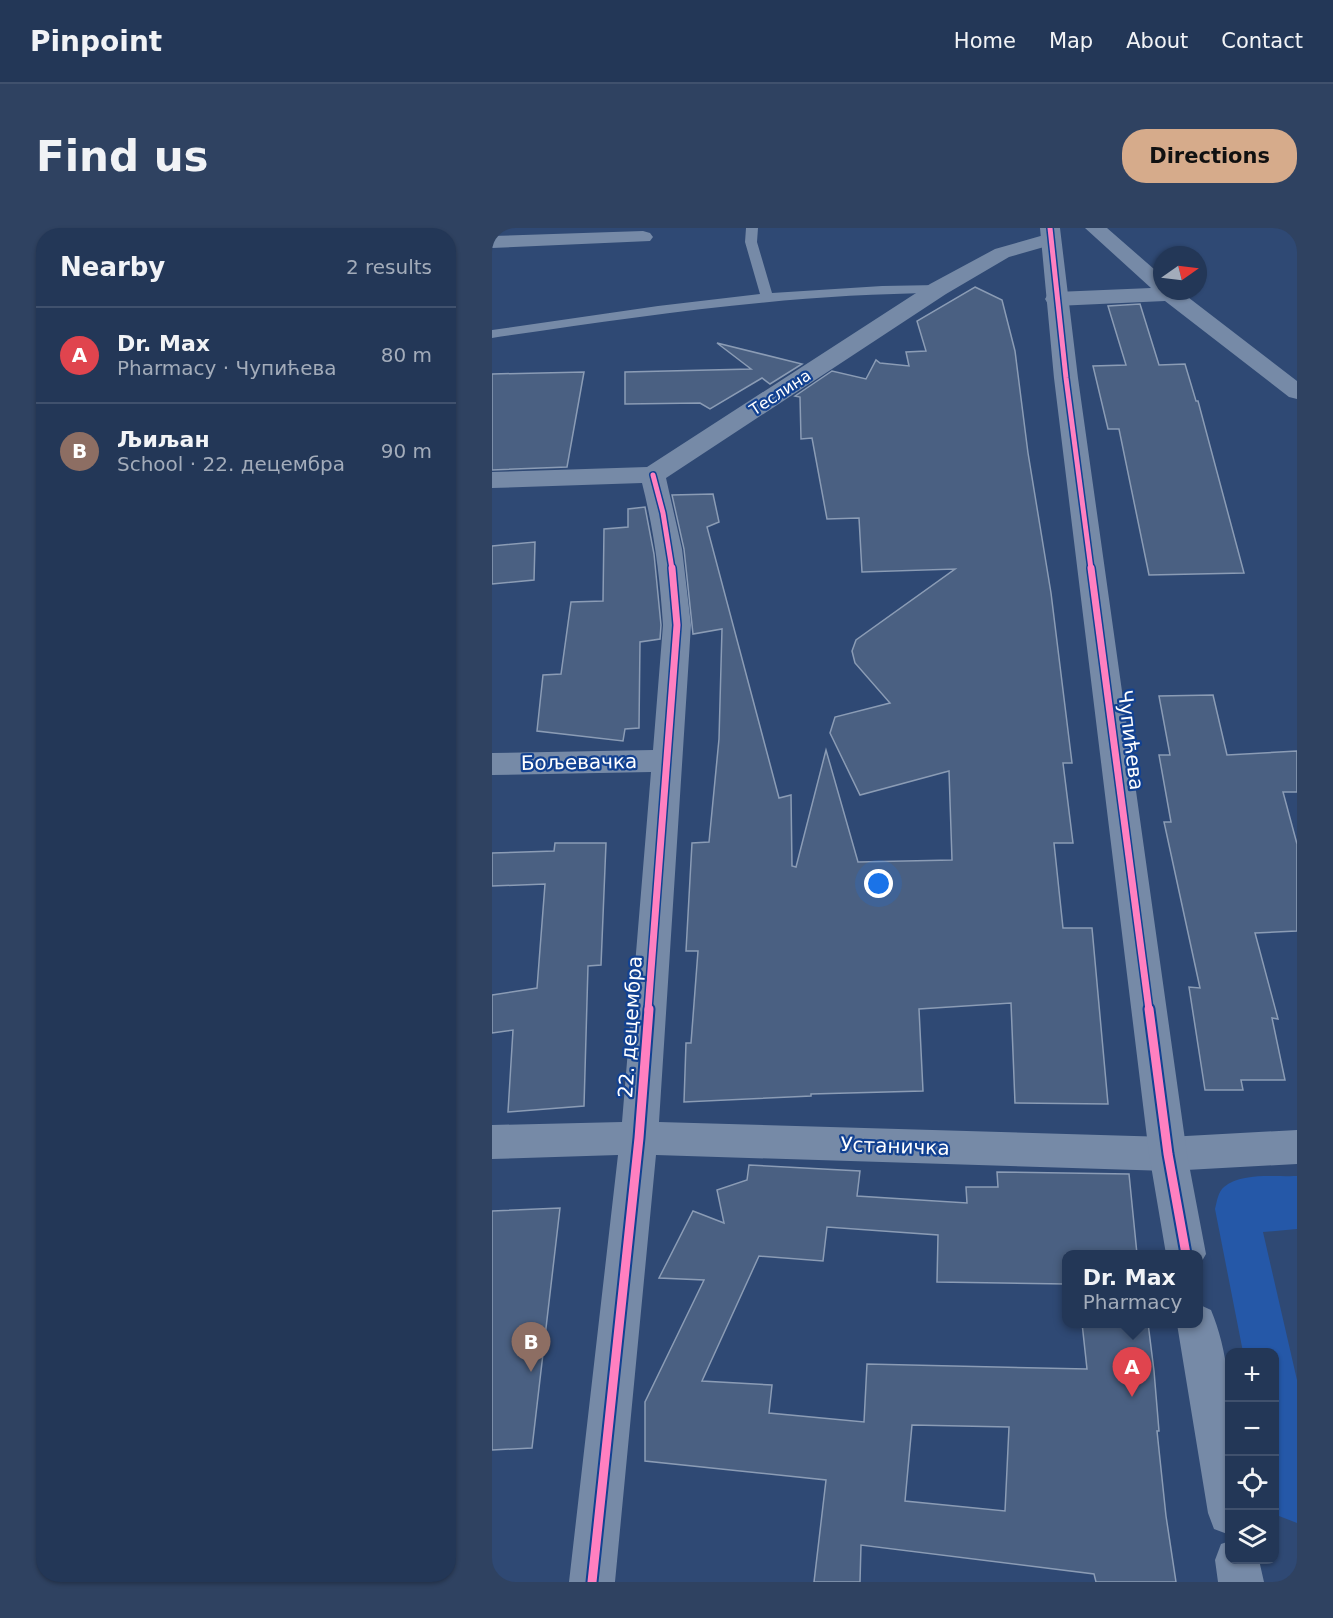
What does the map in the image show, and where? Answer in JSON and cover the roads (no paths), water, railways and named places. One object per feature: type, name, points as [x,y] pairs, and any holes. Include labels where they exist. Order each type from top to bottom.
[{"type":"street","points":[[1095,228],[1153,279]]},
{"type":"street","name":"Теслина","points":[[653,475],[938,289],[1002,253],[1051,234]]},
{"type":"street","name":"Чупићева","points":[[1051,234],[1056,299],[1168,1154],[1185,1250]]},
{"type":"street","points":[[492,242],[643,237]]},
{"type":"street","points":[[1056,299],[1153,292]]},
{"type":"street","points":[[1178,300],[1297,392]]},
{"type":"street","points":[[492,480],[653,475]]},
{"type":"street","name":"22. децембра","points":[[591,1582],[639,1138],[677,625],[673,561],[666,521],[653,475]]},
{"type":"street","name":"Бољевачка","points":[[492,764],[666,761]]},
{"type":"street","name":"Устаничка","points":[[492,1142],[639,1138],[1168,1154],[1297,1148]]},
{"type":"street","points":[[1198,1328],[1229,1510]]},
{"type":"street","points":[[1239,1564],[1241,1582]]},
{"type":"lane","points":[[752,228],[751,242],[767,297]]},
{"type":"lane","points":[[492,334],[767,297],[896,288],[938,289]]},
{"type":"railway","points":[[1291,228],[1297,232]]},
{"type":"place","name":"Љиљан","points":[[531,1372]]},
{"type":"place","name":"Dr. Max","points":[[1132,1397]]}]
